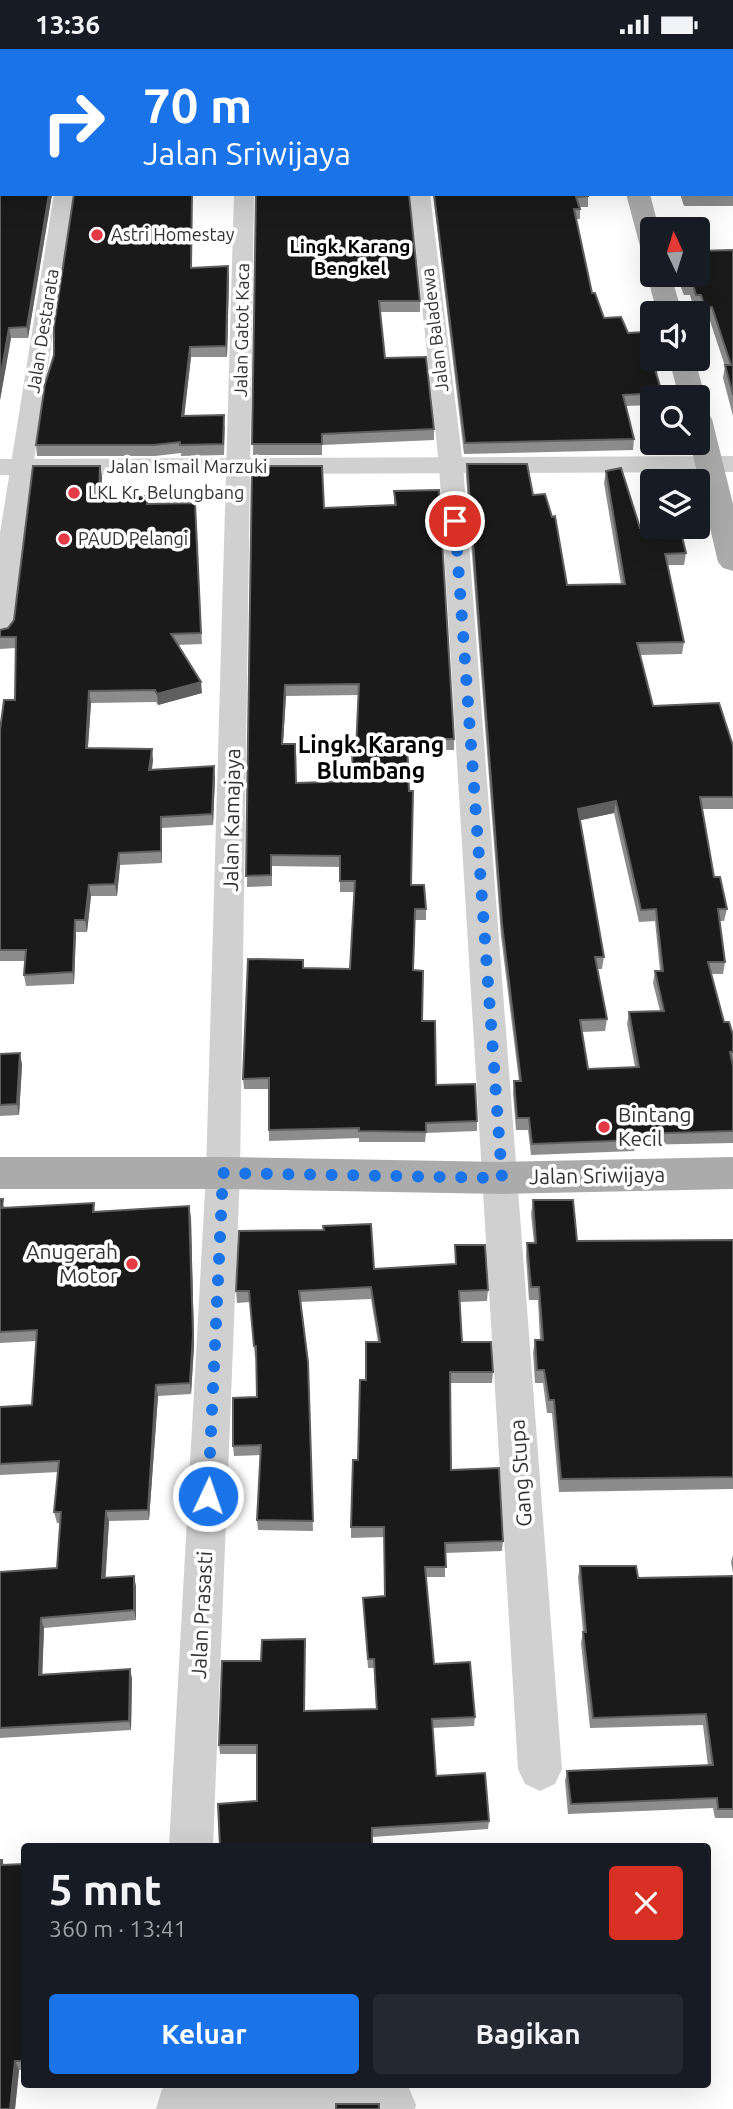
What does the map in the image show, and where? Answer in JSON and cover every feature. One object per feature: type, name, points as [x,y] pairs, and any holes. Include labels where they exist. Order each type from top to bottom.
[{"type":"main road","points":[[639,196],[644,217]]},
{"type":"main road","points":[[710,442],[722,465],[733,562]]},
{"type":"main road","name":"Jalan Sriwijaya","points":[[0,1173],[223,1173],[502,1178],[733,1173]]},
{"type":"street","name":"Jalan Destarata","points":[[0,631],[10,467],[64,196]]},
{"type":"street","name":"Jalan Gatot Kaca","points":[[240,467],[244,196]]},
{"type":"street","name":"Jalan Baladewa","points":[[420,196],[451,466],[502,1178]]},
{"type":"street","name":"Jalan Ismail Marzuki","points":[[10,467],[722,465]]},
{"type":"street","name":"Jalan Kamajaya","points":[[223,1173],[240,467]]},
{"type":"street","name":"Jalan Prasasti","points":[[191,1843],[223,1173]]},
{"type":"street","name":"Gang Stupa","points":[[502,1178],[540,1769]]},
{"type":"street","points":[[179,2100],[392,2105]]},
{"type":"building","points":[[0,196],[49,196],[27,327],[9,328],[0,380]]},
{"type":"building","points":[[74,196],[192,196],[191,268],[228,266],[226,346],[190,347],[182,416],[224,415],[223,444],[180,445],[180,442],[154,445],[36,445],[45,384],[54,355],[54,326]]},
{"type":"building","points":[[256,196],[409,196],[420,301],[379,301],[385,358],[426,357],[434,429],[322,434],[322,444],[252,444]]},
{"type":"building","points":[[434,196],[588,196],[576,197],[580,209],[574,209],[592,293],[595,293],[604,318],[621,317],[628,333],[640,332],[640,371],[655,371],[660,385],[640,385],[640,394],[623,395],[634,439],[465,443]]},
{"type":"building","points":[[733,250],[733,395],[725,365],[731,365],[710,301],[703,301],[701,295],[696,295],[694,287],[710,287],[710,251]]},
{"type":"building","points":[[467,464],[527,464],[533,495],[545,494],[552,517],[555,516],[567,585],[625,584],[606,471],[621,468],[640,528],[640,539],[683,539],[686,553],[665,554],[684,642],[637,643],[653,706],[719,703],[733,746],[733,797],[700,797],[714,877],[720,877],[727,909],[718,909],[725,962],[708,962],[724,1022],[729,1022],[733,1035],[733,1052],[730,1052],[733,1066],[733,1131],[635,1134],[636,1140],[532,1144],[529,1118],[517,1118],[514,1081],[521,1081],[502,924]],"holes":[[[616,801],[641,910],[656,909],[663,971],[655,971],[664,1011],[629,1012],[639,1067],[588,1069],[580,1020],[607,1019],[595,957],[604,957],[578,809]]]},
{"type":"building","points":[[33,466],[100,466],[99,499],[147,496],[147,504],[195,503],[201,633],[171,634],[201,682],[157,694],[155,690],[89,691],[86,748],[152,749],[149,770],[214,766],[212,814],[161,817],[161,851],[119,853],[115,884],[89,885],[85,920],[75,920],[73,972],[24,975],[26,950],[0,950],[0,730],[4,700],[15,700],[16,637],[0,637],[0,630],[8,628],[14,620]]},
{"type":"building","points":[[252,466],[322,466],[324,508],[396,505],[394,491],[439,490],[454,739],[407,739],[409,791],[413,791],[411,885],[424,885],[426,909],[415,909],[413,970],[423,971],[422,1021],[435,1021],[436,1085],[475,1084],[477,1121],[426,1123],[426,1132],[359,1131],[359,1128],[269,1130],[269,1078],[243,1079],[248,959],[303,960],[303,968],[350,969],[355,881],[340,881],[340,856],[271,855],[271,875],[246,876]],"holes":[[[359,684],[356,750],[352,750],[353,781],[296,783],[295,744],[282,744],[285,685]]]},
{"type":"building","points":[[20,1053],[17,1104],[0,1105],[0,1054]]},
{"type":"building","points":[[0,1199],[3,1199],[2,1208],[94,1203],[93,1212],[189,1206],[193,1334],[190,1383],[156,1385],[148,1510],[106,1511],[102,1578],[134,1576],[134,1610],[41,1618],[39,1675],[130,1669],[129,1721],[0,1728],[0,1572],[57,1568],[61,1512],[54,1512],[59,1461],[0,1464],[0,1407],[32,1405],[37,1330],[0,1332]]},
{"type":"building","points":[[533,1200],[573,1200],[577,1241],[733,1240],[733,1477],[561,1479],[554,1400],[549,1400],[544,1370],[537,1370],[535,1340],[543,1340],[539,1287],[531,1287],[527,1243],[536,1243]]},
{"type":"building","points":[[371,1224],[374,1269],[456,1264],[455,1245],[485,1245],[488,1290],[459,1291],[462,1342],[491,1342],[493,1372],[450,1372],[451,1470],[499,1468],[503,1541],[445,1543],[446,1567],[425,1567],[434,1664],[470,1662],[475,1717],[432,1719],[436,1776],[485,1773],[489,1821],[372,1828],[372,1843],[220,1843],[218,1804],[257,1801],[257,1745],[219,1745],[222,1661],[261,1661],[262,1640],[305,1639],[304,1711],[377,1709],[374,1659],[368,1659],[363,1598],[385,1596],[384,1527],[351,1527],[353,1460],[358,1460],[360,1380],[366,1380],[366,1342],[380,1342],[371,1287],[299,1291],[308,1362],[313,1521],[257,1520],[261,1445],[233,1446],[233,1398],[257,1397],[256,1346],[249,1291],[236,1291],[239,1231],[324,1230],[323,1226]]},
{"type":"building","points":[[580,1566],[636,1566],[638,1578],[733,1576],[733,1809],[718,1809],[717,1798],[571,1804],[567,1771],[713,1765],[706,1714],[593,1718],[583,1632],[586,1632]]},
{"type":"building","points":[[2,1860],[2,1865],[21,1864],[21,2061],[15,2061],[10,2109],[0,2109]]},
{"type":"building","points":[[336,2104],[379,2104],[379,2109],[336,2109]]},
{"type":"place","name":"Astri Homestay","points":[[97,235]]},
{"type":"place","name":"LKL Kr. Belungbang","points":[[74,493]]},
{"type":"place","name":"PAUD Pelangi","points":[[64,539]]},
{"type":"place","name":"Bintang Kecil","points":[[604,1127]]},
{"type":"place","name":"Anugerah Motor","points":[[132,1264]]},
{"type":"district","name":"Lingk. Karang Bengkel","points":[[350,257]]},
{"type":"district","name":"Lingk. Karang Blumbang","points":[[371,758]]},
{"type":"route","points":[[208,1496],[223,1173],[502,1178],[455,521]]}]
